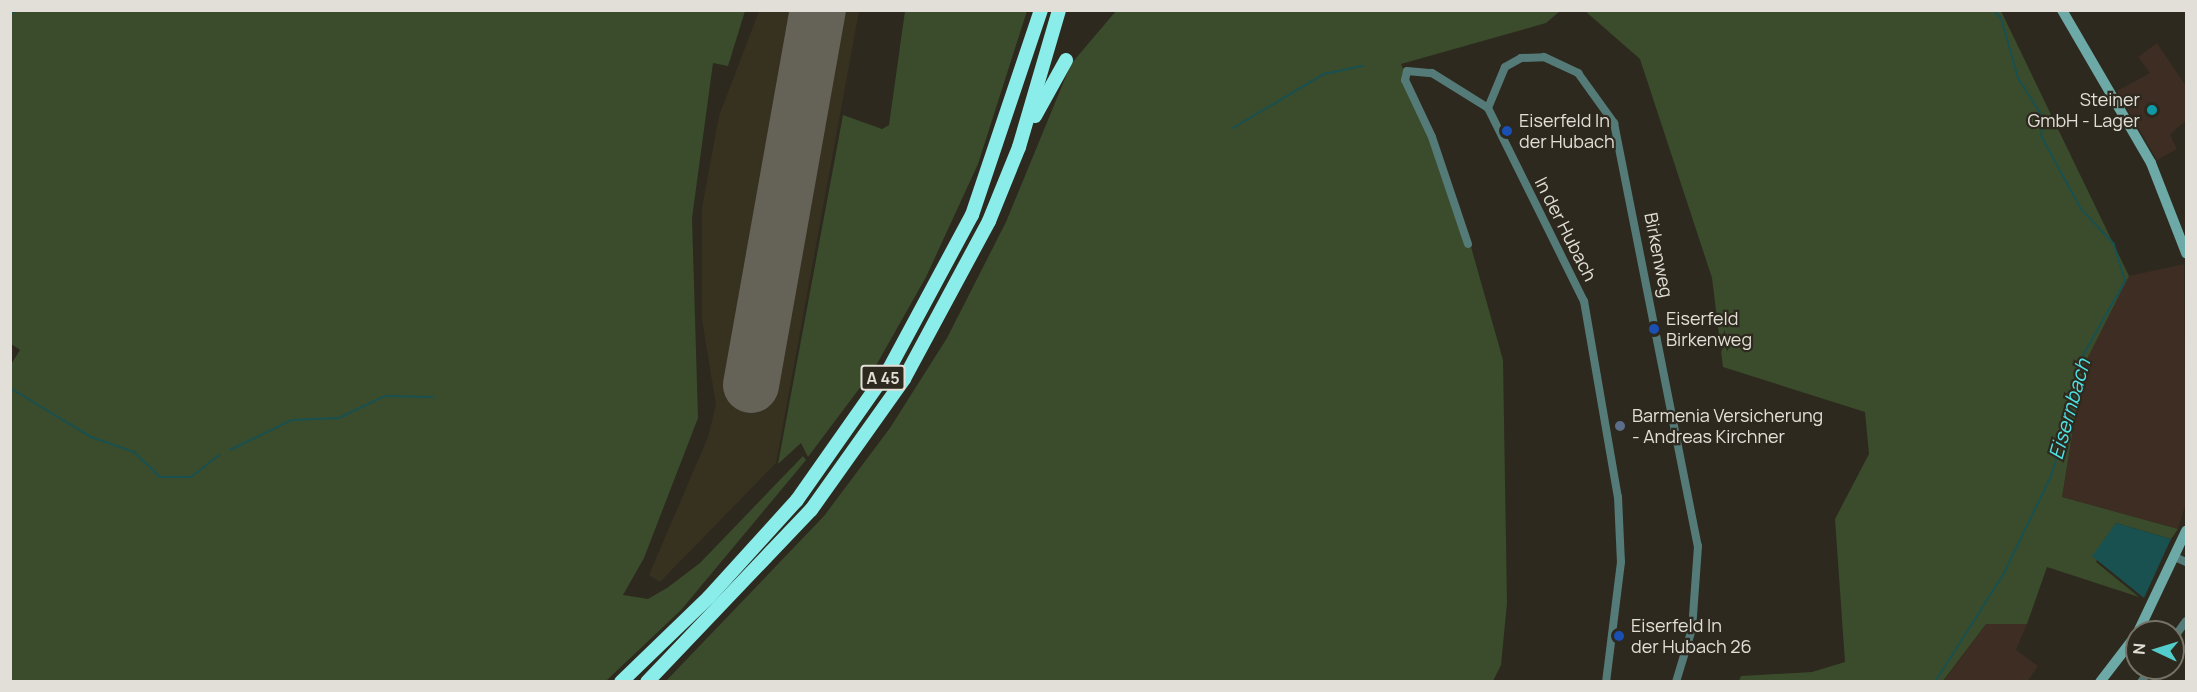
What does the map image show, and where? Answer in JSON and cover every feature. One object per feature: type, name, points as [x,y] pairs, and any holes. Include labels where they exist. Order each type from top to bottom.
[{"type":"highway","name":"A 45","points":[[621,681],[709,597],[797,500],[889,369],[972,215],[1041,10]]},
{"type":"highway","name":"A 45","points":[[647,681],[770,557],[854,454],[939,321],[1019,147],[1059,10]]},
{"type":"highway","points":[[1019,147],[1066,60]]},
{"type":"main road","points":[[2062,10],[2151,163],[2187,254]]},
{"type":"main road","points":[[2146,620],[2182,560],[2187,531]]},
{"type":"main road","points":[[2100,681],[2125,649]]},
{"type":"street","name":"Birkenweg","points":[[1488,108],[1505,67],[1521,58],[1544,57],[1578,74],[1614,123],[1698,546],[1692,629],[1676,681]]},
{"type":"street","points":[[1468,244],[1405,75],[1412,69],[1432,73],[1488,108]]},
{"type":"street","name":"In der Hubach","points":[[1488,108],[1584,301],[1618,497],[1621,562],[1606,681]]},
{"type":"shaded area","points":[[759,11],[859,11],[776,463],[660,582],[649,575],[708,437],[716,405],[702,319],[702,208],[719,116]]},
{"type":"shaded area","points":[[2157,43],[2186,86],[2186,120],[2170,135],[2177,149],[2157,160],[2117,91],[2150,73],[2138,57]]},
{"type":"shaded area","points":[[2184,264],[2186,503],[2178,529],[2062,497],[2083,367],[2129,276]]},
{"type":"shaded area","points":[[1986,624],[2027,624],[2016,650],[2038,666],[2028,681],[1943,682]]},
{"type":"green space","points":[[11,10],[745,11],[728,66],[713,63],[692,218],[698,418],[644,558],[623,595],[648,599],[667,588],[700,563],[803,456],[806,460],[681,610],[606,681],[11,681],[10,366],[20,350],[10,343]]},
{"type":"green space","points":[[905,11],[1027,11],[978,164],[926,277],[874,369],[808,457],[801,443],[778,464],[843,115],[882,129],[889,125]]},
{"type":"green space","points":[[1116,11],[1560,11],[1546,23],[1401,64],[1460,208],[1503,360],[1507,603],[1501,665],[1493,681],[665,682],[824,516],[890,428],[947,338],[1006,222],[1071,64]]},
{"type":"green space","points":[[1585,11],[2001,11],[2129,276],[2083,367],[2062,497],[2178,529],[2171,539],[2116,523],[2096,562],[2139,597],[2047,567],[2027,624],[1986,624],[1943,681],[1739,681],[1741,676],[1812,672],[1845,662],[1835,519],[1869,454],[1865,412],[1723,367],[1712,278],[1640,59]]},
{"type":"water","points":[[2116,523],[2171,539],[2144,598],[2092,556]]},
{"type":"waterway","points":[[10,14],[18,10]]},
{"type":"waterway","name":"Eisernbach","points":[[1935,682],[2003,575],[2051,476],[2076,394],[2077,366],[2125,281],[2114,244],[2081,209],[2041,136],[2044,119],[2018,78],[2001,18],[1993,10]]},
{"type":"waterway","points":[[1233,128],[1324,74],[1363,66]]},
{"type":"waterway","points":[[10,388],[91,437],[134,452],[160,477],[191,477],[219,455]]},
{"type":"waterway","points":[[230,450],[292,420],[339,418],[385,396],[433,397]]},
{"type":"runway","points":[[751,385],[818,10]]},
{"type":"place","name":"Steiner GmbH - Lager","points":[[2152,110]]},
{"type":"place","name":"Eiserfeld In der Hubach","points":[[1507,131]]},
{"type":"place","name":"Eiserfeld Birkenweg","points":[[1654,329]]},
{"type":"place","name":"Barmenia Versicherung - Andreas Kirchner","points":[[1620,426]]},
{"type":"place","name":"Eiserfeld In der Hubach 26","points":[[1619,636]]}]
